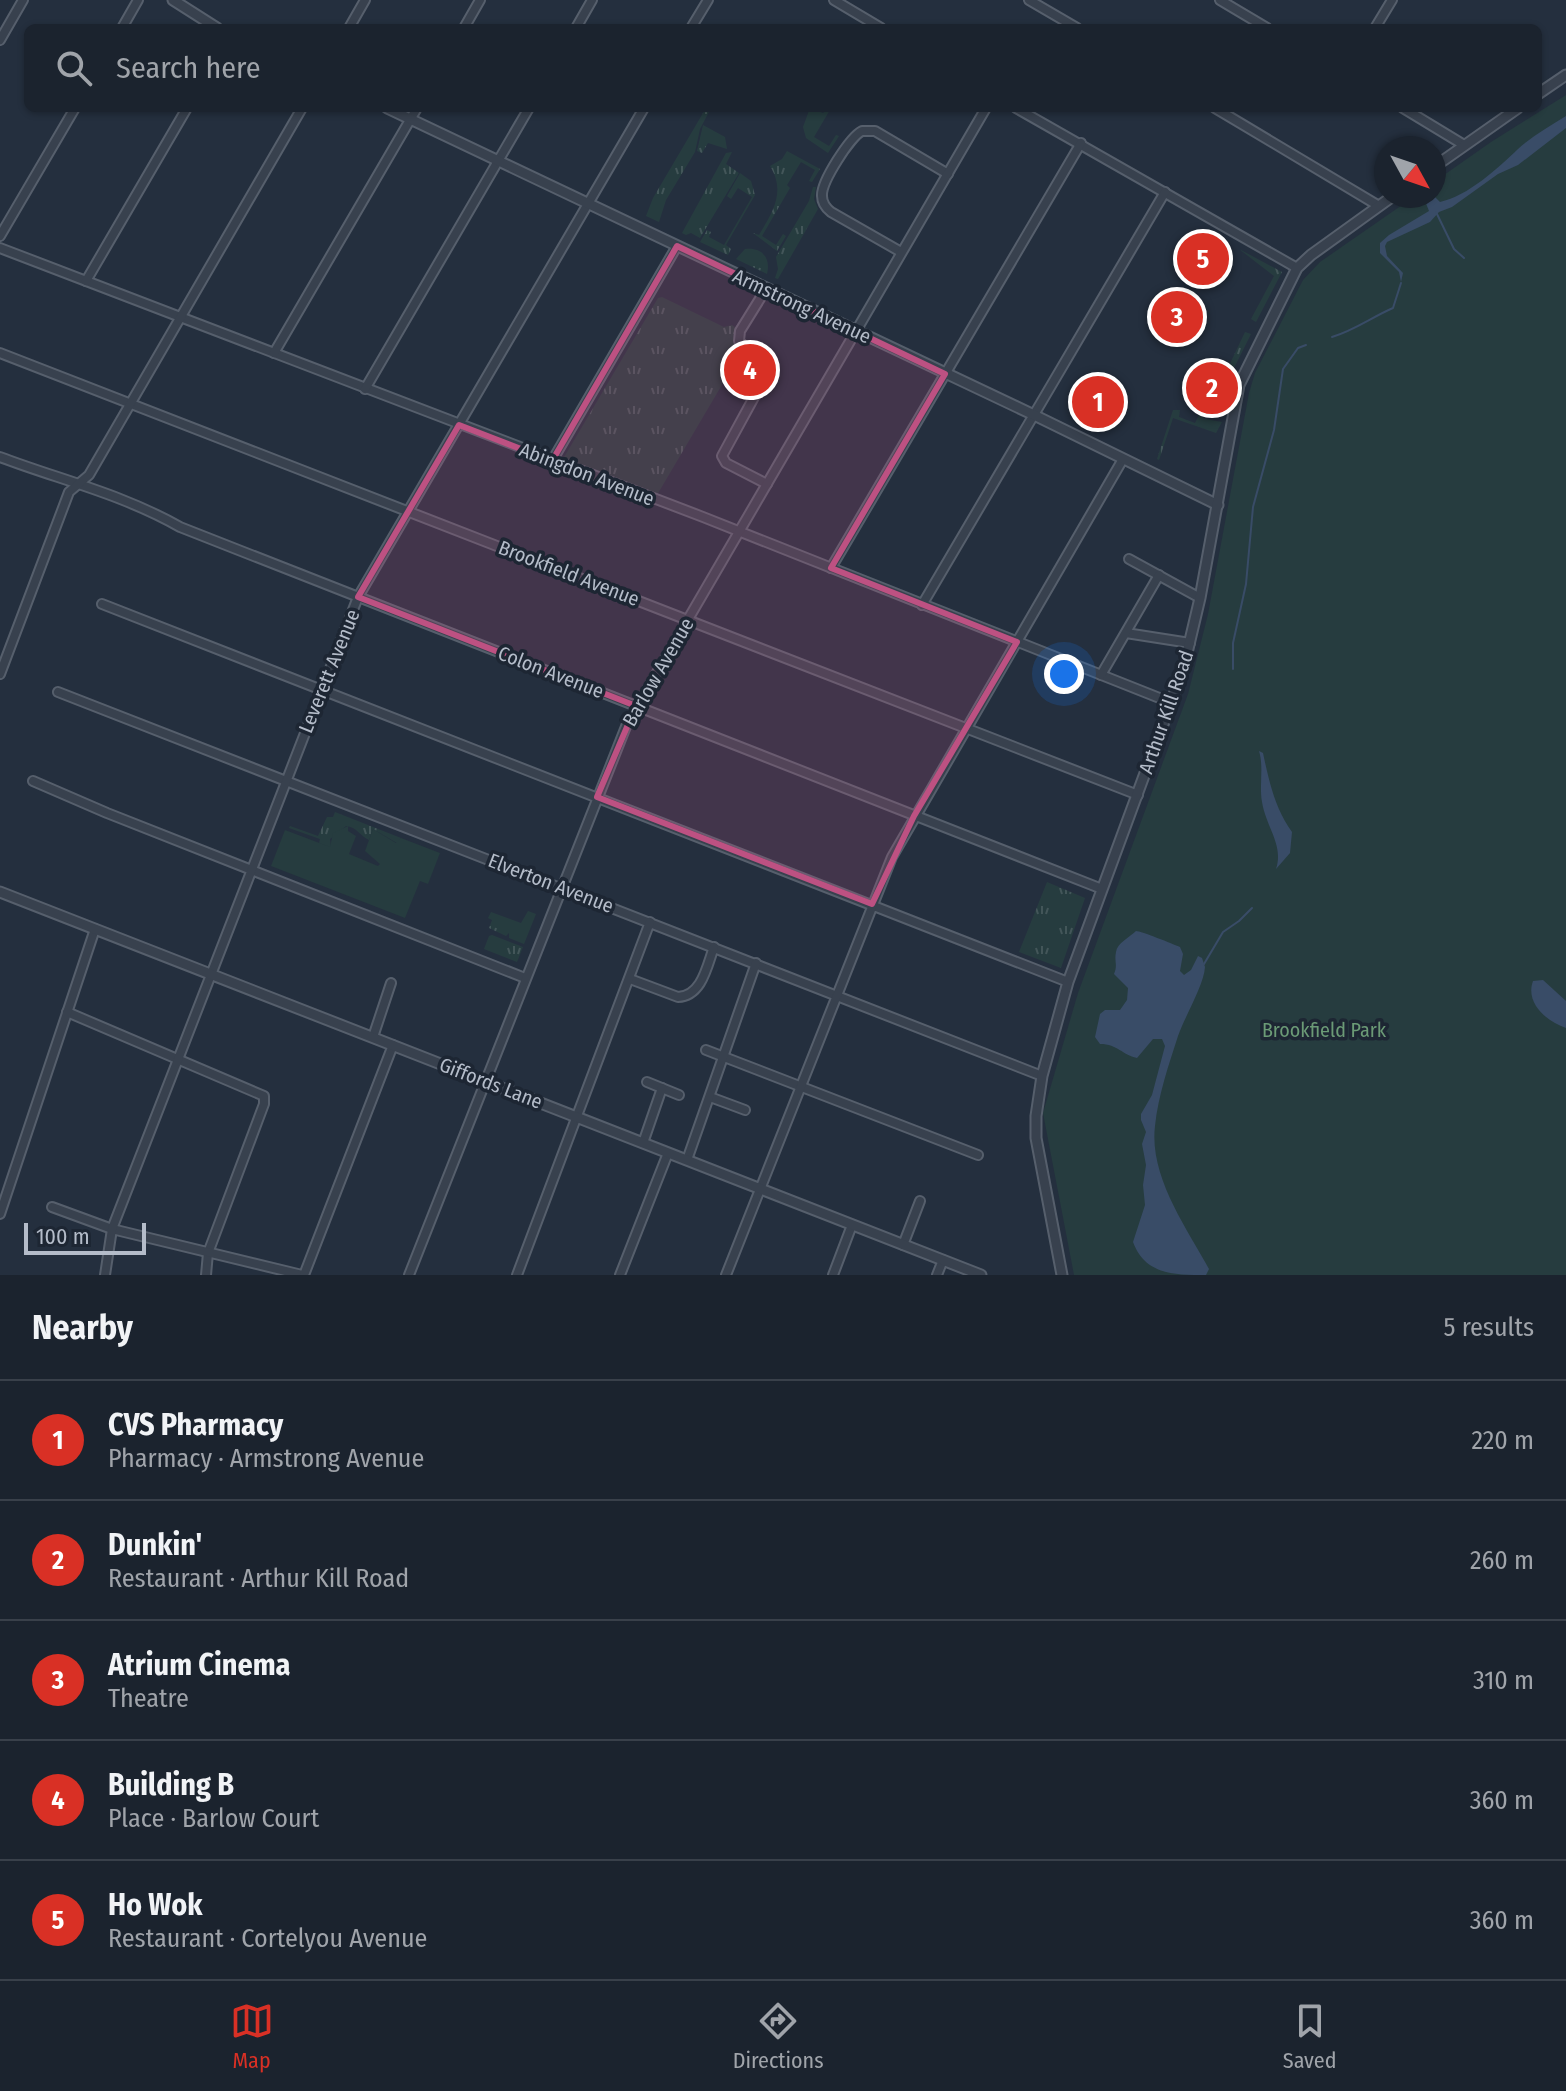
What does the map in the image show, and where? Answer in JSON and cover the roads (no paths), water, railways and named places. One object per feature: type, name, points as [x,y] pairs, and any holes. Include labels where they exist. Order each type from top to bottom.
[{"type":"street","points":[[0,40],[23,0]]},
{"type":"street","points":[[124,24],[138,0]]},
{"type":"street","points":[[173,0],[211,24]]},
{"type":"street","points":[[351,24],[365,0]]},
{"type":"street","points":[[466,24],[480,0]]},
{"type":"street","points":[[578,24],[592,0]]},
{"type":"street","points":[[693,24],[708,0]]},
{"type":"street","points":[[834,0],[874,24]]},
{"type":"street","points":[[1029,0],[1047,4],[1072,24]]},
{"type":"street","points":[[1220,0],[1260,24]]},
{"type":"street","points":[[1377,24],[1392,0]]},
{"type":"street","points":[[1542,91],[1566,75]]},
{"type":"street","points":[[0,236],[73,112]]},
{"type":"street","points":[[86,281],[185,112]]},
{"type":"street","points":[[0,674],[2,661],[69,492],[89,475],[300,112]]},
{"type":"street","name":"Armstrong Avenue","points":[[395,112],[1218,505]]},
{"type":"street","points":[[274,353],[414,112]]},
{"type":"street","points":[[365,389],[527,112]]},
{"type":"street","name":"Leverett Avenue","points":[[105,1275],[112,1229],[358,597],[642,112]]},
{"type":"street","name":"Barlow Avenue","points":[[409,1275],[561,887],[636,706],[984,112]]},
{"type":"street","points":[[1023,112],[1297,268]]},
{"type":"street","points":[[1232,112],[1374,203]]},
{"type":"street","points":[[1410,112],[1464,145]]},
{"type":"street","points":[[1446,158],[1512,112]]},
{"type":"street","points":[[901,252],[831,212],[823,202],[823,188],[849,141],[862,131],[875,131],[948,174]]},
{"type":"street","points":[[831,568],[1081,143]]},
{"type":"street","points":[[922,605],[1165,192]]},
{"type":"street","name":"Arthur Kill Road","points":[[1062,1275],[1036,1138],[1042,1076],[1068,982],[1172,703],[1190,643],[1239,385],[1297,268],[1376,208]]},
{"type":"street","points":[[552,461],[677,246]]},
{"type":"street","name":"Abingdon Avenue","points":[[0,248],[739,532],[1172,703]]},
{"type":"street","points":[[766,289],[740,331],[739,341],[770,360],[771,366],[722,459],[767,484]]},
{"type":"street","name":"Brookfield Avenue","points":[[0,353],[1138,795]]},
{"type":"street","name":"Colon Avenue","points":[[0,457],[62,481],[80,483],[145,507],[180,527],[1102,889]]},
{"type":"street","points":[[726,1275],[892,857],[1123,459]]},
{"type":"street","points":[[1129,559],[1200,598]]},
{"type":"street","points":[[1101,675],[1159,575]]},
{"type":"street","points":[[102,604],[1068,982]]},
{"type":"street","points":[[1126,633],[1190,643]]},
{"type":"street","name":"Elverton Avenue","points":[[58,692],[1042,1076]]},
{"type":"street","points":[[33,781],[525,978]]},
{"type":"street","name":"Giffords Lane","points":[[1,895],[210,973],[981,1275]]},
{"type":"street","points":[[517,1275],[650,922]]},
{"type":"street","points":[[0,1214],[95,929]]},
{"type":"street","points":[[630,979],[685,997],[702,980],[714,947]]},
{"type":"street","points":[[687,1160],[756,963]]},
{"type":"street","points":[[373,1037],[391,983]]},
{"type":"street","points":[[67,1012],[264,1096],[264,1104],[208,1253],[206,1275]]},
{"type":"street","points":[[52,1207],[112,1229],[303,1275],[393,1045]]},
{"type":"street","points":[[706,1050],[978,1155]]},
{"type":"street","points":[[647,1082],[679,1095]]},
{"type":"street","points":[[643,1143],[662,1088]]},
{"type":"street","points":[[710,1097],[745,1110]]},
{"type":"street","points":[[620,1275],[668,1153]]},
{"type":"street","points":[[903,1245],[920,1201]]},
{"type":"street","points":[[833,1275],[852,1225]]},
{"type":"street","points":[[937,1275],[943,1260]]},
{"type":"water","points":[[1566,116],[1566,128],[1518,165],[1498,174],[1452,207],[1439,212],[1430,222],[1387,242],[1387,256],[1403,273],[1401,282],[1399,272],[1380,253],[1380,243],[1429,211],[1428,208],[1446,208],[1446,200],[1472,188],[1529,140]]},
{"type":"water","points":[[1259,751],[1263,753],[1277,804],[1292,832],[1290,853],[1276,869],[1278,852],[1262,802]]},
{"type":"water","points":[[1136,931],[1180,947],[1183,954],[1180,971],[1184,975],[1191,970],[1198,956],[1205,967],[1164,1080],[1156,1115],[1155,1145],[1163,1182],[1209,1269],[1206,1275],[1172,1273],[1153,1267],[1138,1253],[1133,1242],[1145,1205],[1143,1185],[1146,1165],[1142,1144],[1146,1132],[1141,1114],[1152,1095],[1165,1046],[1162,1039],[1153,1039],[1137,1058],[1100,1044],[1095,1037],[1100,1014],[1105,1010],[1120,1010],[1127,1000],[1128,988],[1114,974],[1116,955],[1119,946]]},
{"type":"water","points":[[1543,980],[1566,1001],[1566,1028],[1551,1021],[1535,1004],[1531,989],[1533,981]]},
{"type":"waterway","points":[[1436,212],[1454,249],[1464,258]]},
{"type":"waterway","points":[[1332,337],[1393,308],[1401,283]]},
{"type":"waterway","points":[[1233,669],[1233,643],[1246,584],[1253,507],[1274,430],[1283,369],[1298,348],[1306,345]]},
{"type":"waterway","points":[[1204,964],[1223,932],[1252,908]]},
{"type":"place","name":"Ho Wok","points":[[1203,259]]},
{"type":"place","name":"Atrium Cinema","points":[[1177,317]]},
{"type":"place","name":"Building B","points":[[750,370]]},
{"type":"place","name":"Dunkin'","points":[[1212,388]]},
{"type":"place","name":"CVS Pharmacy","points":[[1098,402]]},
{"type":"park label","name":"Brookfield Park","points":[[1324,1030]]}]
